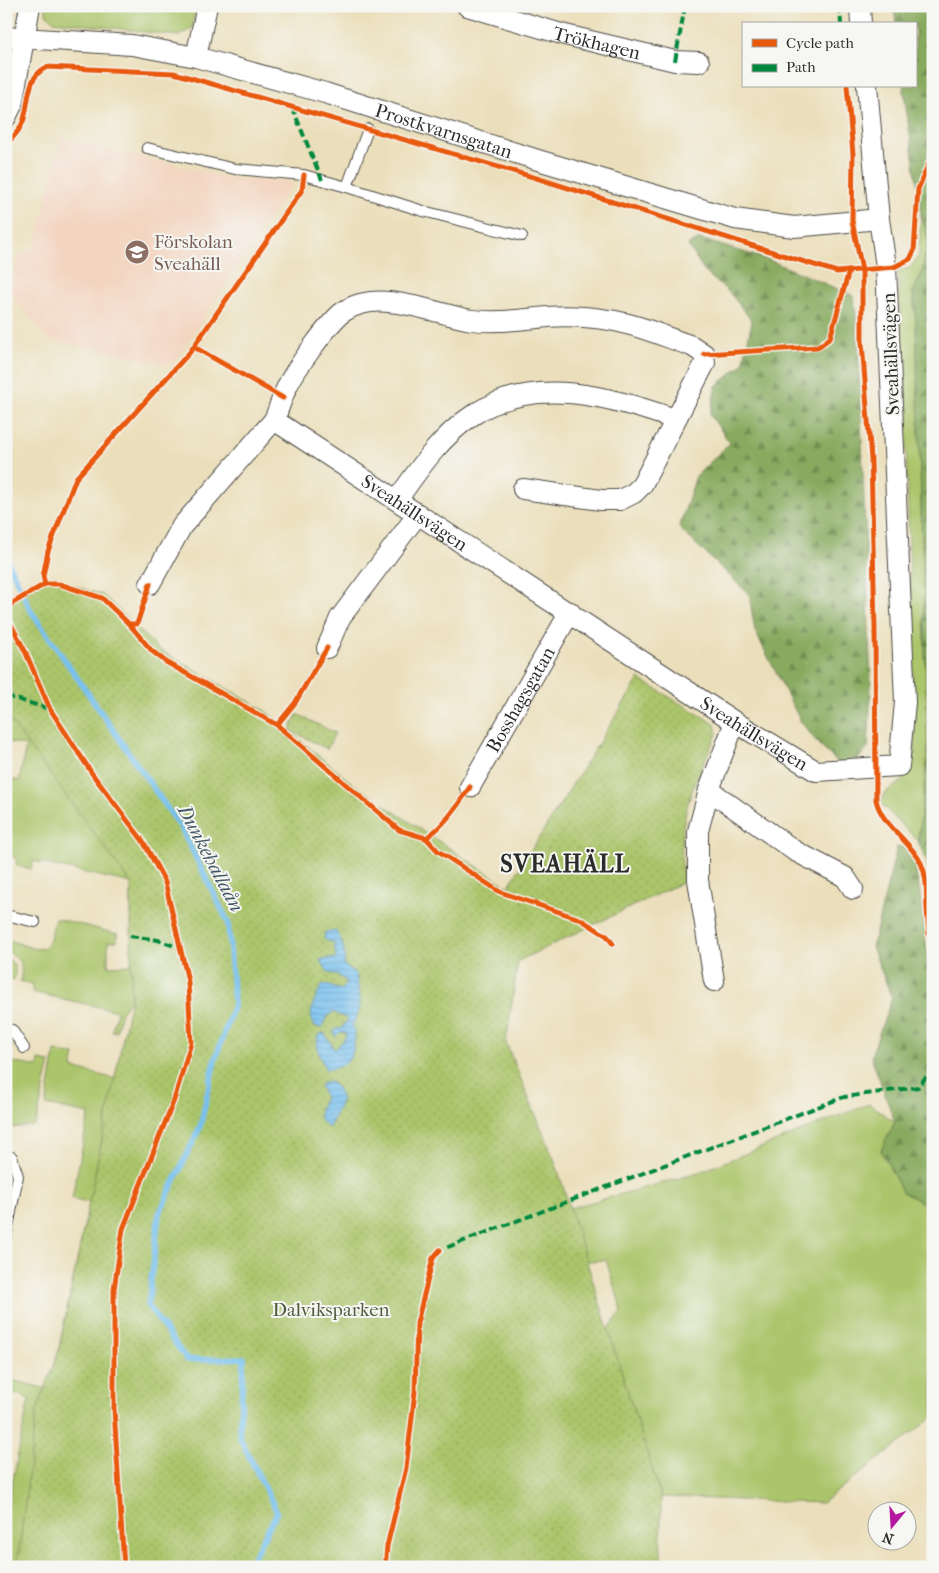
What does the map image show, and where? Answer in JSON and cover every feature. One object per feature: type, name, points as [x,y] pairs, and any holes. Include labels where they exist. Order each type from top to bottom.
[{"type":"street","points":[[6,118],[12,106],[16,38],[30,6]]},
{"type":"street","points":[[196,57],[207,6]]},
{"type":"street","name":"Trökhagen","points":[[467,6],[565,35],[675,61],[699,62]]},
{"type":"street","points":[[860,6],[861,22]]},
{"type":"street","name":"Prostkvarnsgatan","points":[[16,38],[132,45],[196,57],[325,93],[735,219],[794,227],[879,219]]},
{"type":"street","name":"Sveahällsvägen","points":[[274,420],[570,612],[735,722],[816,771],[900,766],[905,702],[886,266],[879,219],[867,88]]},
{"type":"street","points":[[150,584],[182,526],[274,420],[288,384],[331,324],[342,312],[356,306],[393,301],[473,320],[513,321],[582,316],[611,320],[692,346],[704,354],[705,363],[642,485],[634,493],[620,500],[601,500],[523,488]]},
{"type":"street","points":[[397,500],[419,469],[449,435],[473,415],[505,399],[529,393],[554,392],[598,396],[675,419]]},
{"type":"street","points":[[327,648],[340,618],[418,514]]},
{"type":"street","name":"Bosshagsgatan","points":[[470,786],[570,612]]},
{"type":"street","points":[[714,982],[698,880],[698,831],[709,790],[735,722]]},
{"type":"street","points":[[709,790],[795,851],[845,877],[853,889]]},
{"type":"lane","points":[[347,187],[368,129]]},
{"type":"lane","points":[[147,148],[235,169],[304,175],[432,214],[522,236]]},
{"type":"lane","points":[[6,915],[35,922]]},
{"type":"lane","points":[[6,1029],[12,1030],[24,1048]]},
{"type":"lane","points":[[6,1237],[18,1176],[12,1157]]},
{"type":"shaded area","name":"Förskolan Sveahäll","points":[[61,138],[231,178],[293,182],[174,363],[166,364],[47,339],[9,292],[18,256],[35,247]]},
{"type":"green space","points":[[46,6],[196,6],[192,28],[179,36],[54,21],[46,14]]},
{"type":"green space","points":[[894,6],[933,6],[933,903],[927,862],[918,841],[928,752],[916,322],[913,292],[922,273],[928,240],[921,212],[903,88],[916,88],[916,22],[896,22]]},
{"type":"green space","points":[[921,212],[928,240],[922,273],[913,292],[916,322],[928,752],[918,841],[881,804],[883,796],[907,775],[915,752],[906,441],[898,271],[910,268],[919,255]]},
{"type":"green space","points":[[700,239],[769,260],[854,296],[858,339],[871,686],[868,748],[858,759],[840,764],[821,747],[801,722],[755,631],[749,594],[679,528],[696,476],[730,443],[710,415],[716,386],[743,364],[752,321],[729,292],[705,272],[688,245]]},
{"type":"green space","name":"Dalviksparken","points":[[49,578],[103,595],[158,649],[264,710],[354,785],[508,887],[639,679],[715,724],[717,734],[699,772],[684,821],[682,839],[683,882],[518,961],[506,1043],[556,1164],[661,1497],[661,1567],[17,1567],[36,1413],[58,1353],[131,999],[131,883],[6,715],[6,600]]},
{"type":"green space","points":[[6,700],[145,852],[131,999],[121,1012],[116,1032],[112,1031],[117,1011],[32,992],[33,984],[20,981],[20,962],[6,950],[6,939],[35,949],[45,948],[50,940],[55,918],[118,934],[117,941],[108,942],[108,966],[132,965],[131,883],[33,861],[31,869],[17,866],[16,859],[6,851],[6,778],[19,781],[26,746],[6,741]]},
{"type":"green space","points":[[297,714],[335,733],[327,749],[290,730]]},
{"type":"green space","points":[[897,847],[904,847],[916,867],[933,989],[933,1208],[902,1192],[881,1150],[895,1122],[871,1056],[892,998],[872,947]]},
{"type":"green space","points":[[6,958],[15,967],[14,980],[6,978]]},
{"type":"green space","points":[[6,1037],[12,1044],[8,1061],[38,1067],[39,1060],[50,1062],[36,1123],[33,1126],[6,1128]]},
{"type":"green space","points":[[55,1051],[75,1055],[72,1068],[171,1093],[48,1382],[58,1353],[89,1203],[72,1198],[89,1114],[46,1105]]},
{"type":"green space","points":[[869,1104],[895,1122],[881,1150],[902,1191],[933,1208],[933,1417],[822,1503],[661,1497],[594,1348],[622,1311],[606,1260],[560,1263],[555,1212],[695,1174]]},
{"type":"green space","points":[[6,1379],[56,1391],[119,1567],[6,1567],[6,1514],[29,1399],[6,1389]]},
{"type":"water","points":[[336,931],[345,955],[344,965],[356,974],[360,1007],[359,1013],[352,1025],[355,1037],[351,1056],[341,1066],[326,1070],[320,1057],[318,1035],[324,1033],[335,1050],[345,1038],[346,1033],[340,1032],[335,1037],[334,1030],[342,1028],[348,1019],[333,1012],[326,1018],[322,1028],[314,1026],[311,1015],[315,1000],[323,984],[341,990],[347,982],[338,975],[329,973],[320,960],[336,958],[334,943],[324,939],[325,932]]},
{"type":"water","points":[[329,1081],[337,1088],[342,1099],[329,1128],[320,1120],[320,1108],[325,1098],[320,1085]]},
{"type":"waterway","name":"Dunkehallaån","points":[[6,558],[31,611],[181,828],[228,922],[234,1004],[215,1060],[200,1127],[159,1214],[148,1306],[187,1360],[244,1358],[239,1436],[277,1512],[248,1567]]},
{"type":"marked path","points":[[675,61],[685,6]]},
{"type":"marked path","points":[[840,6],[841,22]]},
{"type":"marked path","points":[[292,107],[322,180]]},
{"type":"marked path","points":[[6,696],[50,709]]},
{"type":"marked path","points":[[130,936],[158,940],[180,948]]},
{"type":"marked path","points":[[437,1253],[440,1250],[844,1097],[918,1087],[933,1068]]},
{"type":"cycle path","points":[[6,144],[17,133],[23,123],[30,89],[35,77],[47,67],[174,73],[533,177],[837,272],[894,267],[910,259],[914,251],[918,189],[933,154]]},
{"type":"cycle path","points":[[847,88],[853,154],[852,221],[862,270],[862,342],[871,460],[875,628],[876,800],[884,818],[910,847],[921,863],[926,880],[928,923],[933,964]]},
{"type":"cycle path","points":[[6,607],[45,584],[43,576],[48,551],[76,478],[190,352],[302,190],[304,175]]},
{"type":"cycle path","points":[[704,354],[818,347],[830,338],[849,271]]},
{"type":"cycle path","points":[[194,347],[283,398]]},
{"type":"cycle path","points":[[45,584],[59,584],[102,598],[129,624],[137,624],[150,584]]},
{"type":"cycle path","points":[[6,615],[25,651],[50,709],[93,775],[143,841],[165,882],[188,981],[191,1043],[174,1100],[123,1229],[114,1289],[114,1409],[124,1567]]},
{"type":"cycle path","points":[[129,624],[152,651],[166,662],[277,725],[399,830],[426,838],[445,821],[470,787]]},
{"type":"cycle path","points":[[277,725],[295,703],[327,648]]},
{"type":"cycle path","points":[[426,838],[438,851],[500,892],[580,919],[607,936],[613,944]]},
{"type":"cycle path","points":[[385,1567],[387,1546],[406,1468],[415,1392],[417,1323],[433,1258],[440,1250]]},
{"type":"place","name":"Förskolan Sveahäll","points":[[137,252]]},
{"type":"district","name":"SVEAHÄLL","points":[[565,864]]}]
